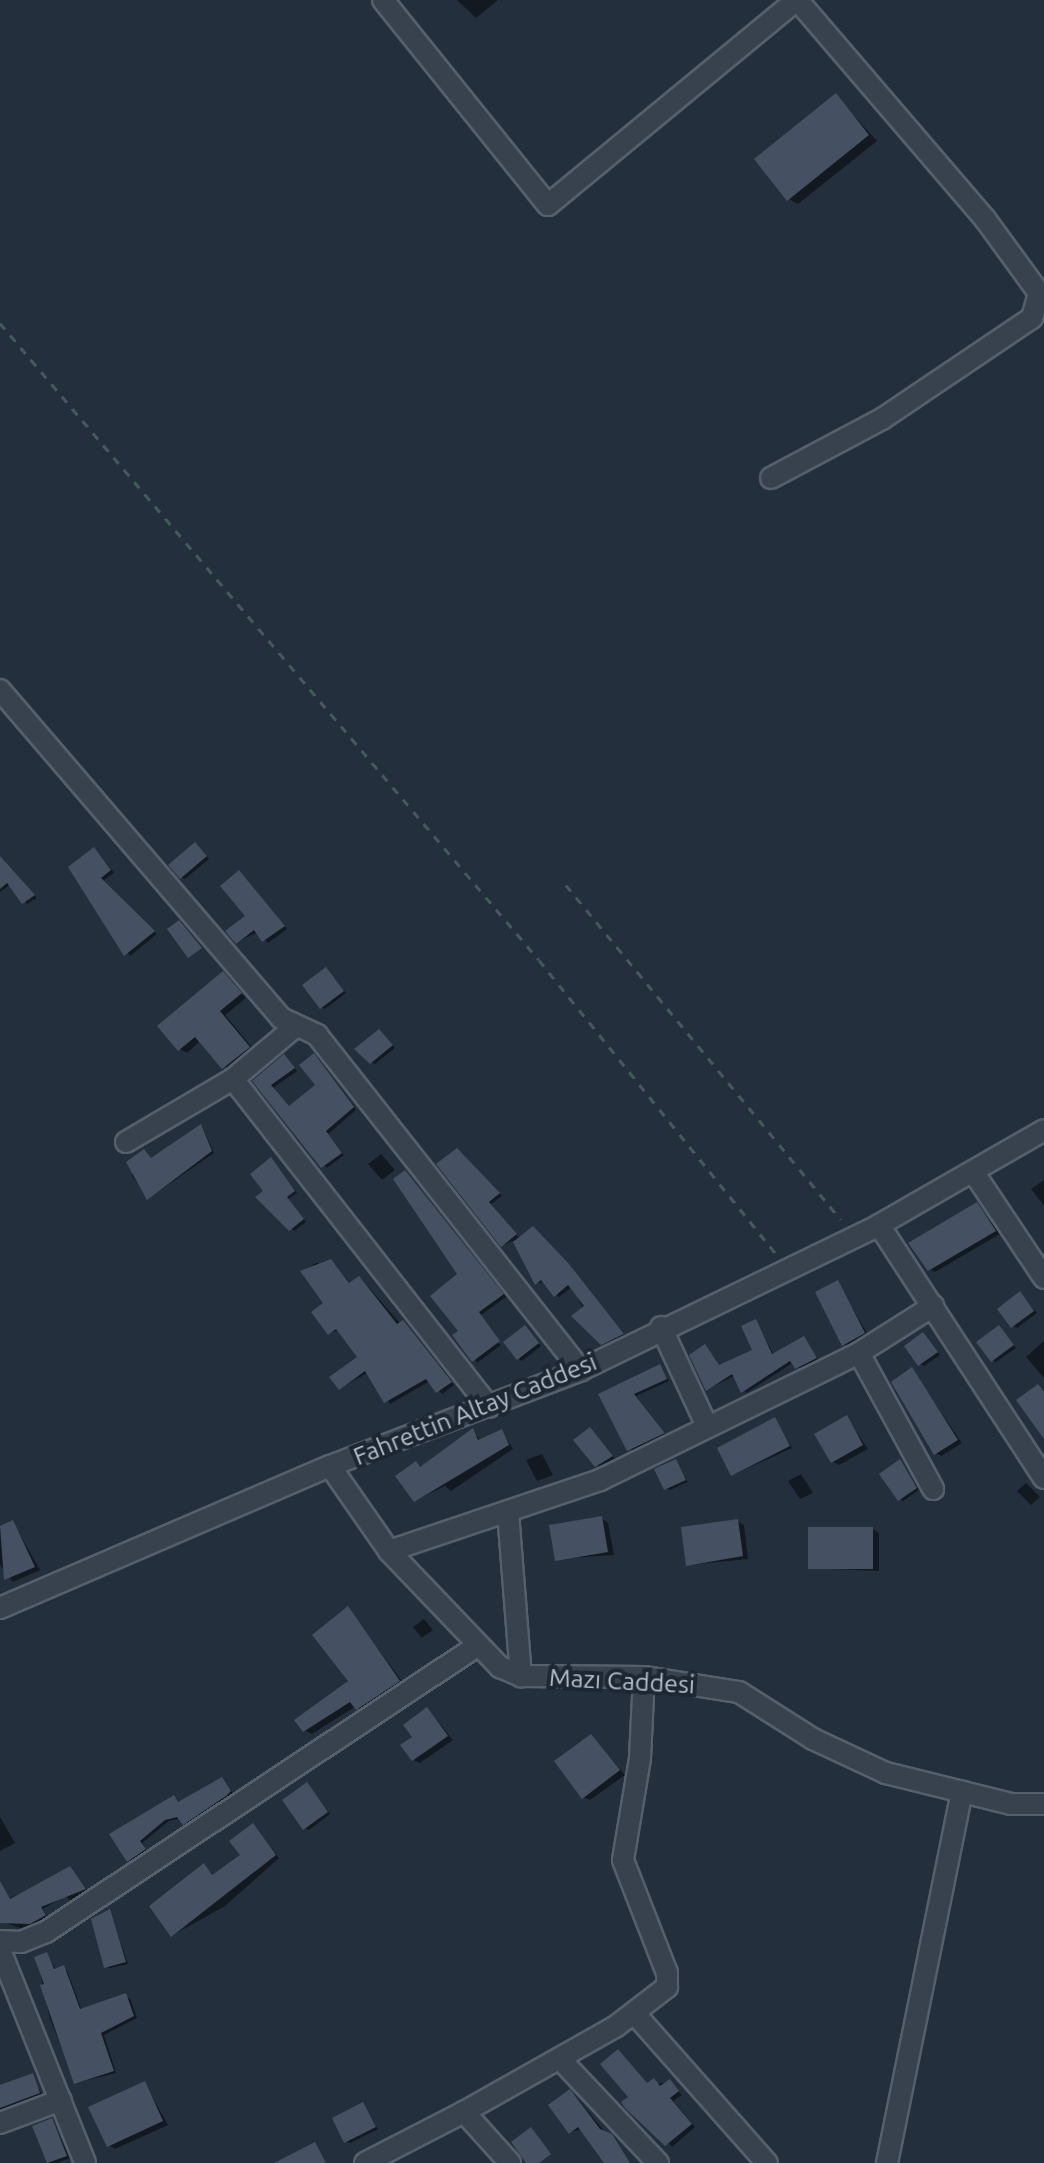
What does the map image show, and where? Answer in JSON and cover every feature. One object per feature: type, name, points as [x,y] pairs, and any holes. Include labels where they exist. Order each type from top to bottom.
[{"type":"street","points":[[382,0],[548,205],[797,0],[997,233],[1039,294],[1032,318],[882,420],[771,478]]},
{"type":"street","points":[[0,690],[294,1027],[318,1035],[581,1370]]},
{"type":"street","points":[[126,1142],[233,1079],[294,1027]]},
{"type":"street","points":[[233,1079],[489,1408]]},
{"type":"street","name":"Fahrettin Altay Caddesi","points":[[0,1608],[330,1466],[581,1370],[661,1327],[879,1225],[1044,1130]]},
{"type":"street","points":[[974,1173],[1044,1278]]},
{"type":"street","points":[[879,1225],[1044,1478]]},
{"type":"street","points":[[390,1550],[600,1480],[858,1353],[933,1306]]},
{"type":"street","points":[[661,1327],[707,1426]]},
{"type":"street","points":[[858,1353],[933,1489]]},
{"type":"street","name":"Mazı Caddesi","points":[[330,1466],[390,1550],[476,1646],[522,1676],[644,1678],[738,1692],[813,1740],[886,1773],[962,1791],[1044,1804]]},
{"type":"street","points":[[508,1512],[522,1676]]},
{"type":"street","points":[[0,1941],[21,1942],[46,1932],[476,1646]]},
{"type":"street","points":[[365,2163],[391,2157],[560,2058],[635,2014],[667,1986],[668,1972],[623,1860],[640,1758],[644,1678]]},
{"type":"street","points":[[887,2163],[962,1791]]},
{"type":"street","points":[[0,1950],[85,2163]]},
{"type":"street","points":[[635,2014],[768,2163]]},
{"type":"street","points":[[560,2058],[658,2163]]},
{"type":"street","points":[[0,2123],[61,2100]]},
{"type":"street","points":[[464,2112],[510,2163]]},
{"type":"path","points":[[0,323],[540,960],[788,1268]]},
{"type":"path","points":[[566,885],[853,1238]]},
{"type":"building","points":[[836,93],[869,135],[787,201],[754,159]]},
{"type":"building","points":[[195,842],[207,856],[180,879],[168,865]]},
{"type":"building","points":[[94,847],[111,870],[101,878],[155,931],[124,956],[68,867]]},
{"type":"building","points":[[0,856],[35,895],[22,904],[7,883],[0,889]]},
{"type":"building","points":[[239,870],[285,926],[262,942],[254,930],[236,944],[225,931],[245,916],[220,886]]},
{"type":"building","points":[[179,920],[202,948],[188,958],[167,929]]},
{"type":"building","points":[[326,967],[344,991],[320,1009],[302,985]]},
{"type":"building","points":[[223,971],[242,993],[220,1011],[250,1047],[222,1069],[195,1037],[178,1051],[157,1026]]},
{"type":"building","points":[[379,1029],[393,1045],[370,1064],[354,1049]]},
{"type":"building","points":[[314,1053],[354,1107],[326,1131],[342,1153],[321,1168],[252,1081],[284,1054],[295,1068],[271,1085],[289,1106],[315,1085],[299,1065]]},
{"type":"building","points":[[201,1124],[212,1151],[147,1200],[126,1162],[144,1149],[151,1158]]},
{"type":"building","points":[[457,1148],[500,1193],[489,1202],[517,1234],[501,1247],[436,1164]]},
{"type":"building","points":[[271,1157],[295,1191],[287,1197],[304,1219],[289,1231],[255,1197],[263,1191],[250,1174]]},
{"type":"building","points":[[405,1170],[504,1294],[479,1312],[500,1341],[472,1362],[452,1335],[458,1331],[430,1296],[457,1274],[393,1179]]},
{"type":"building","points":[[977,1202],[996,1231],[928,1271],[908,1243]]},
{"type":"building","points":[[533,1226],[569,1264],[624,1334],[601,1345],[571,1316],[584,1306],[568,1285],[554,1297],[541,1280],[535,1285],[513,1242]]},
{"type":"building","points":[[331,1259],[349,1283],[359,1276],[397,1324],[403,1320],[452,1382],[436,1393],[426,1379],[384,1403],[365,1371],[339,1390],[329,1377],[357,1357],[336,1329],[328,1335],[311,1312],[323,1303],[300,1271]]},
{"type":"building","points":[[838,1280],[865,1333],[842,1346],[815,1292]]},
{"type":"building","points":[[1020,1291],[1034,1311],[1011,1328],[997,1309]]},
{"type":"building","points":[[756,1319],[772,1354],[804,1336],[817,1358],[795,1369],[790,1361],[741,1393],[732,1374],[706,1391],[689,1355],[705,1344],[719,1365],[752,1350],[741,1326]]},
{"type":"building","points":[[525,1325],[539,1343],[517,1360],[503,1342]]},
{"type":"building","points":[[999,1325],[1014,1345],[991,1362],[976,1342]]},
{"type":"building","points":[[923,1332],[938,1352],[918,1366],[904,1346]]},
{"type":"building","points":[[660,1364],[667,1379],[634,1394],[665,1433],[627,1451],[598,1394]]},
{"type":"building","points":[[912,1367],[958,1440],[934,1455],[891,1382]]},
{"type":"building","points":[[1038,1384],[1044,1392],[1044,1439],[1016,1400]]},
{"type":"building","points":[[847,1415],[863,1445],[831,1463],[814,1434]]},
{"type":"building","points":[[775,1417],[790,1446],[731,1476],[717,1448]]},
{"type":"building","points":[[590,1427],[613,1456],[595,1467],[573,1440]]},
{"type":"building","points":[[473,1428],[478,1440],[502,1429],[509,1445],[414,1502],[395,1476],[416,1461],[420,1467]]},
{"type":"building","points":[[676,1459],[686,1480],[664,1490],[654,1469]]},
{"type":"building","points":[[900,1459],[917,1488],[898,1501],[879,1474]]},
{"type":"building","points":[[602,1516],[608,1552],[555,1561],[549,1525]]},
{"type":"building","points":[[738,1519],[743,1556],[686,1566],[681,1527]]},
{"type":"building","points":[[13,1520],[35,1567],[4,1580],[0,1526]]},
{"type":"building","points":[[808,1527],[873,1527],[873,1569],[808,1569]]},
{"type":"building","points":[[348,1606],[400,1681],[356,1710],[350,1702],[303,1732],[294,1720],[348,1681],[312,1635]]},
{"type":"building","points":[[427,1707],[448,1736],[412,1761],[400,1745],[412,1737],[403,1725]]},
{"type":"building","points":[[591,1734],[620,1770],[582,1799],[554,1761]]},
{"type":"building","points":[[222,1777],[231,1791],[226,1796],[183,1825],[177,1817],[165,1820],[140,1841],[146,1849],[127,1862],[109,1834],[174,1795],[178,1802]]},
{"type":"building","points":[[307,1782],[328,1812],[303,1830],[282,1800]]},
{"type":"building","points":[[253,1823],[276,1855],[171,1937],[149,1906],[204,1863],[212,1875],[240,1855],[229,1841]]},
{"type":"building","points":[[70,1866],[86,1889],[41,1907],[46,1915],[30,1924],[0,1923],[0,1881],[10,1899]]},
{"type":"building","points":[[110,1909],[126,1962],[104,1968],[91,1919]]},
{"type":"building","points":[[47,1952],[54,1969],[64,1965],[80,2009],[126,1993],[134,2016],[101,2033],[114,2071],[74,2084],[34,1957]]},
{"type":"building","points":[[618,2049],[647,2083],[654,2078],[660,2086],[670,2079],[679,2091],[670,2098],[692,2124],[665,2146],[625,2108],[621,2102],[628,2097],[600,2064]]},
{"type":"building","points":[[33,2073],[40,2093],[0,2108],[0,2085]]},
{"type":"building","points":[[145,2081],[163,2121],[107,2147],[88,2107]]},
{"type":"building","points":[[570,2089],[600,2129],[612,2134],[630,2163],[604,2163],[578,2127],[569,2134],[548,2105]]},
{"type":"building","points":[[363,2102],[376,2127],[344,2143],[332,2118]]},
{"type":"building","points":[[52,2118],[67,2156],[47,2163],[32,2126]]},
{"type":"building","points":[[531,2127],[551,2154],[539,2163],[526,2163],[511,2142]]},
{"type":"building","points":[[315,2142],[326,2163],[274,2163]]}]
